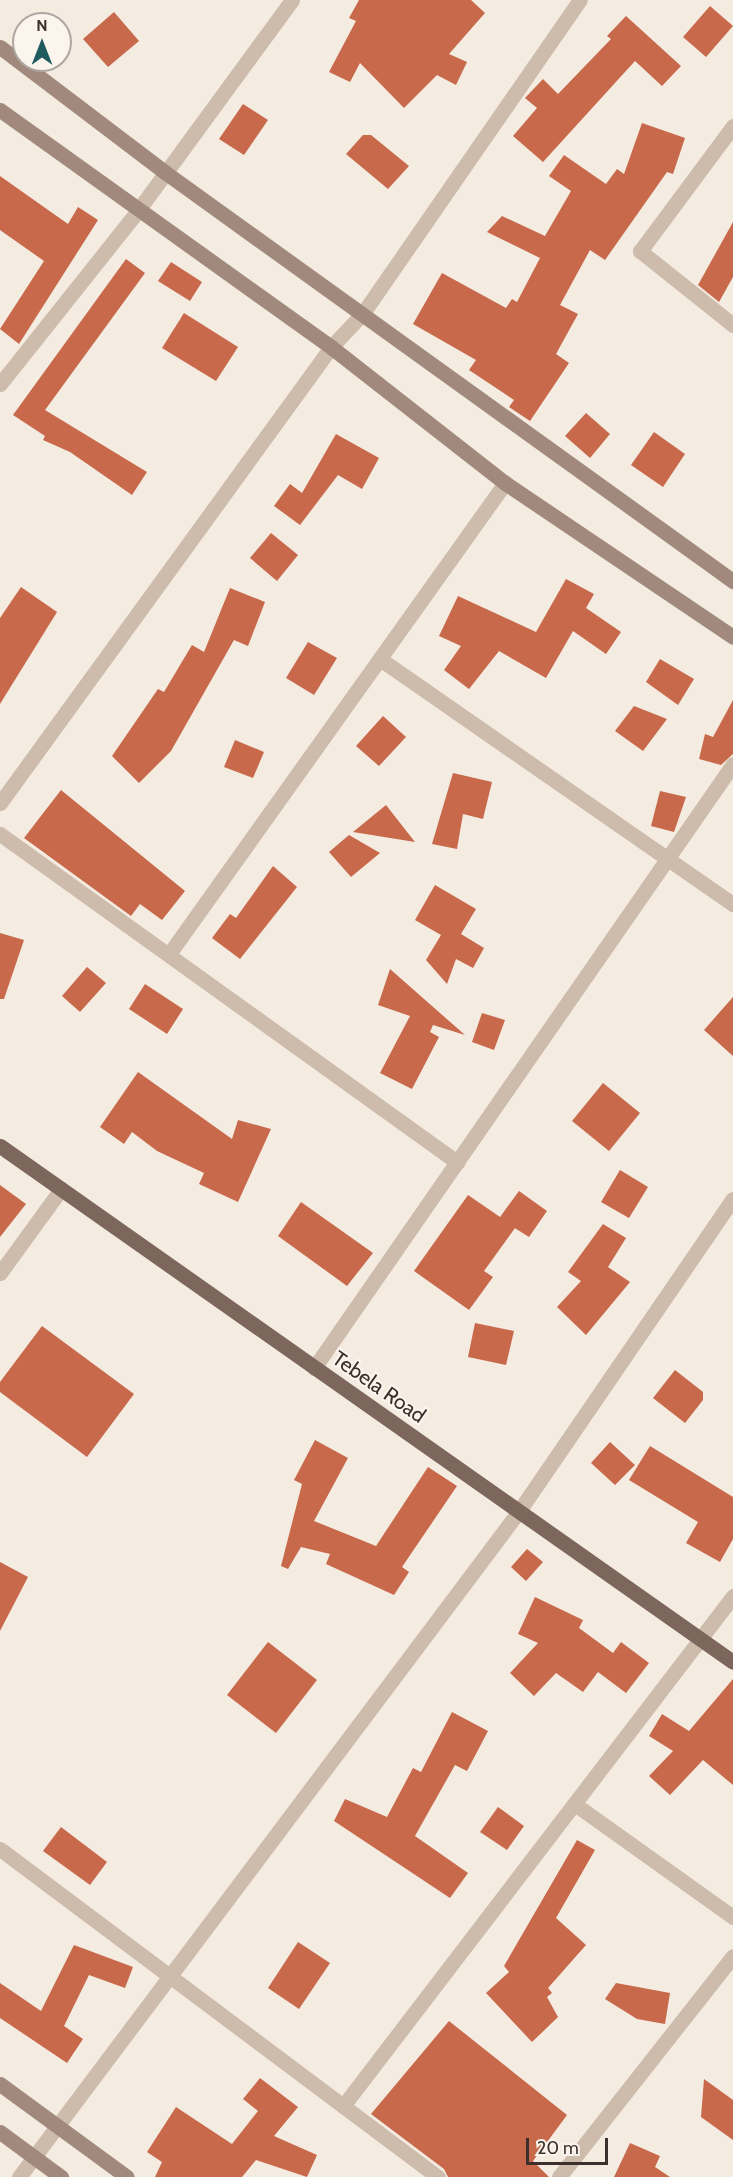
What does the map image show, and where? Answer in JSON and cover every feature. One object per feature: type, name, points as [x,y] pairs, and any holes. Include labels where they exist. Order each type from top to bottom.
[{"type":"main road","points":[[0,47],[166,172],[733,581]]},
{"type":"main road","points":[[0,110],[331,347],[505,483],[733,637]]},
{"type":"main road","name":"Tebela Road","points":[[0,1146],[733,1662]]},
{"type":"main road","points":[[0,2084],[127,2177]]},
{"type":"main road","points":[[0,2132],[61,2177]]},
{"type":"street","points":[[0,384],[139,209],[292,0]]},
{"type":"street","points":[[0,803],[331,347],[363,313],[580,0]]},
{"type":"street","points":[[733,126],[640,251],[733,325]]},
{"type":"street","points":[[169,954],[505,483]]},
{"type":"street","points":[[380,659],[667,862],[733,904]]},
{"type":"street","points":[[314,1368],[733,764]]},
{"type":"street","points":[[0,834],[457,1162]]},
{"type":"street","points":[[0,1273],[61,1189]]},
{"type":"street","points":[[19,2177],[519,1511],[733,1199]]},
{"type":"street","points":[[344,2106],[702,1641],[733,1596]]},
{"type":"street","points":[[576,1805],[733,1917]]},
{"type":"street","points":[[0,1849],[438,2177]]},
{"type":"street","points":[[559,2177],[733,1956]]},
{"type":"building","points":[[359,0],[471,0],[485,13],[449,54],[467,62],[456,85],[437,75],[404,108],[360,63],[350,82],[329,72],[356,21],[349,18]]},
{"type":"building","points":[[710,6],[733,26],[706,57],[683,37]]},
{"type":"building","points":[[114,12],[139,41],[108,67],[83,39]]},
{"type":"building","points":[[626,16],[681,66],[662,86],[635,61],[543,162],[513,136],[537,108],[525,98],[543,79],[558,94],[611,39],[607,36]]},
{"type":"building","points":[[243,104],[268,120],[244,155],[219,139]]},
{"type":"building","points":[[642,123],[685,138],[673,174],[667,172],[605,260],[590,250],[560,305],[578,314],[556,354],[569,363],[530,421],[509,407],[514,400],[469,370],[476,360],[413,324],[442,273],[506,308],[512,299],[517,302],[540,258],[487,232],[502,216],[545,236],[571,191],[549,176],[564,155],[606,184],[617,169],[624,174]]},
{"type":"building","points":[[363,135],[371,135],[409,166],[388,189],[346,154]]},
{"type":"building","points":[[0,176],[68,224],[78,207],[98,220],[19,344],[0,329],[44,261],[0,230]]},
{"type":"building","points":[[733,222],[733,277],[719,302],[698,285]]},
{"type":"building","points":[[126,259],[145,273],[45,410],[147,472],[132,495],[70,452],[43,440],[45,436],[13,415]]},
{"type":"building","points":[[171,262],[202,282],[190,301],[158,281]]},
{"type":"building","points":[[184,313],[238,347],[216,381],[162,348]]},
{"type":"building","points":[[586,413],[610,434],[590,458],[565,436]]},
{"type":"building","points":[[654,432],[685,454],[663,487],[631,465]]},
{"type":"building","points":[[336,434],[379,458],[362,489],[338,475],[300,525],[274,506],[290,484],[302,493]]},
{"type":"building","points":[[271,533],[298,555],[277,581],[250,558]]},
{"type":"building","points":[[566,579],[594,594],[586,608],[621,632],[606,654],[573,631],[546,678],[499,651],[469,689],[444,670],[461,646],[439,636],[458,596],[536,632]]},
{"type":"building","points":[[21,587],[57,612],[0,704],[0,618]]},
{"type":"building","points":[[230,588],[265,602],[248,646],[234,640],[171,751],[139,783],[112,756],[158,689],[164,692],[192,645],[204,652]]},
{"type":"building","points":[[308,642],[337,658],[314,695],[286,678]]},
{"type":"building","points":[[660,659],[694,679],[678,705],[646,682]]},
{"type":"building","points":[[733,700],[733,754],[721,765],[699,759],[705,734],[713,737]]},
{"type":"building","points":[[634,706],[667,719],[643,751],[615,731]]},
{"type":"building","points":[[383,716],[406,737],[379,766],[356,746]]},
{"type":"building","points":[[235,740],[264,752],[253,778],[224,767]]},
{"type":"building","points":[[453,773],[492,782],[483,819],[463,814],[457,849],[432,844]]},
{"type":"building","points":[[61,790],[185,891],[162,920],[140,904],[131,916],[24,838]]},
{"type":"building","points":[[660,791],[686,797],[674,832],[651,826]]},
{"type":"building","points":[[386,805],[415,842],[353,832]]},
{"type":"building","points":[[349,835],[380,853],[351,877],[329,852]]},
{"type":"building","points":[[273,866],[297,887],[240,959],[212,938],[230,914],[236,918]]},
{"type":"building","points":[[435,885],[476,909],[461,934],[484,948],[473,968],[456,959],[447,984],[426,960],[441,935],[415,920]]},
{"type":"building","points":[[0,933],[24,940],[4,999],[0,999]]},
{"type":"building","points":[[87,967],[106,983],[80,1012],[62,996]]},
{"type":"building","points":[[390,969],[465,1035],[433,1025],[430,1032],[439,1037],[412,1089],[380,1073],[410,1016],[378,1005]]},
{"type":"building","points":[[145,984],[183,1009],[167,1034],[129,1009]]},
{"type":"building","points":[[733,997],[733,1056],[704,1030]]},
{"type":"building","points":[[482,1013],[505,1020],[494,1050],[472,1042]]},
{"type":"building","points":[[138,1072],[232,1139],[238,1120],[271,1129],[238,1202],[199,1184],[204,1173],[157,1151],[132,1132],[124,1144],[100,1127]]},
{"type":"building","points":[[603,1083],[640,1113],[609,1151],[572,1121]]},
{"type":"building","points":[[620,1170],[648,1187],[629,1218],[601,1202]]},
{"type":"building","points":[[0,1185],[26,1204],[0,1237]]},
{"type":"building","points":[[519,1191],[547,1211],[529,1237],[515,1228],[484,1271],[493,1277],[469,1310],[414,1271],[468,1195],[500,1217]]},
{"type":"building","points":[[301,1202],[373,1253],[347,1286],[278,1236]]},
{"type":"building","points":[[603,1224],[626,1238],[608,1267],[630,1282],[586,1335],[557,1307],[581,1281],[568,1272]]},
{"type":"building","points":[[475,1323],[514,1331],[506,1365],[468,1357]]},
{"type":"building","points":[[42,1326],[134,1394],[87,1457],[0,1392],[0,1382]]},
{"type":"building","points":[[675,1370],[703,1392],[703,1400],[685,1423],[653,1398]]},
{"type":"building","points":[[315,1440],[348,1458],[314,1521],[376,1546],[428,1467],[457,1486],[402,1567],[409,1572],[394,1595],[326,1564],[330,1554],[301,1547],[288,1569],[281,1566],[302,1484],[294,1480]]},
{"type":"building","points":[[610,1442],[635,1465],[615,1485],[591,1463]]},
{"type":"building","points":[[650,1446],[733,1497],[733,1539],[720,1562],[686,1543],[698,1522],[629,1480]]},
{"type":"building","points":[[527,1549],[543,1562],[526,1581],[511,1567]]},
{"type":"building","points":[[0,1562],[28,1577],[0,1631]]},
{"type":"building","points":[[535,1597],[583,1620],[579,1628],[613,1653],[621,1642],[649,1663],[626,1693],[598,1672],[583,1692],[556,1673],[534,1696],[510,1673],[538,1643],[518,1634]]},
{"type":"building","points":[[268,1642],[317,1680],[276,1733],[227,1695]]},
{"type":"building","points":[[733,1679],[733,1785],[703,1760],[670,1795],[649,1776],[673,1751],[649,1736],[662,1714],[689,1731]]},
{"type":"building","points":[[452,1712],[488,1731],[467,1771],[455,1765],[415,1836],[468,1873],[450,1898],[334,1821],[345,1799],[387,1817],[413,1768],[421,1772]]},
{"type":"building","points":[[498,1807],[524,1826],[507,1850],[480,1832]]},
{"type":"building","points":[[61,1827],[107,1862],[90,1885],[43,1851]]},
{"type":"building","points":[[577,1840],[595,1850],[556,1918],[586,1945],[548,1988],[552,1993],[547,1997],[558,2017],[532,2042],[486,1993],[509,1972],[504,1966]]},
{"type":"building","points":[[298,1942],[330,1963],[299,2009],[268,1988]]},
{"type":"building","points":[[74,1945],[133,1967],[125,1988],[89,1975],[64,2026],[83,2039],[67,2063],[0,2018],[0,1983],[41,2011]]},
{"type":"building","points":[[616,1983],[670,1993],[665,2024],[637,2019],[605,1999]]},
{"type":"building","points":[[449,2021],[567,2115],[533,2161],[549,2177],[448,2177],[444,2169],[371,2114]]},
{"type":"building","points":[[260,2078],[298,2107],[274,2136],[317,2155],[307,2177],[256,2160],[242,2177],[155,2177],[162,2162],[147,2152],[176,2107],[232,2144],[258,2111],[243,2099]]},
{"type":"building","points":[[704,2079],[733,2100],[733,2140],[701,2117]]},
{"type":"building","points":[[630,2143],[660,2156],[655,2167],[670,2177],[614,2177]]}]
